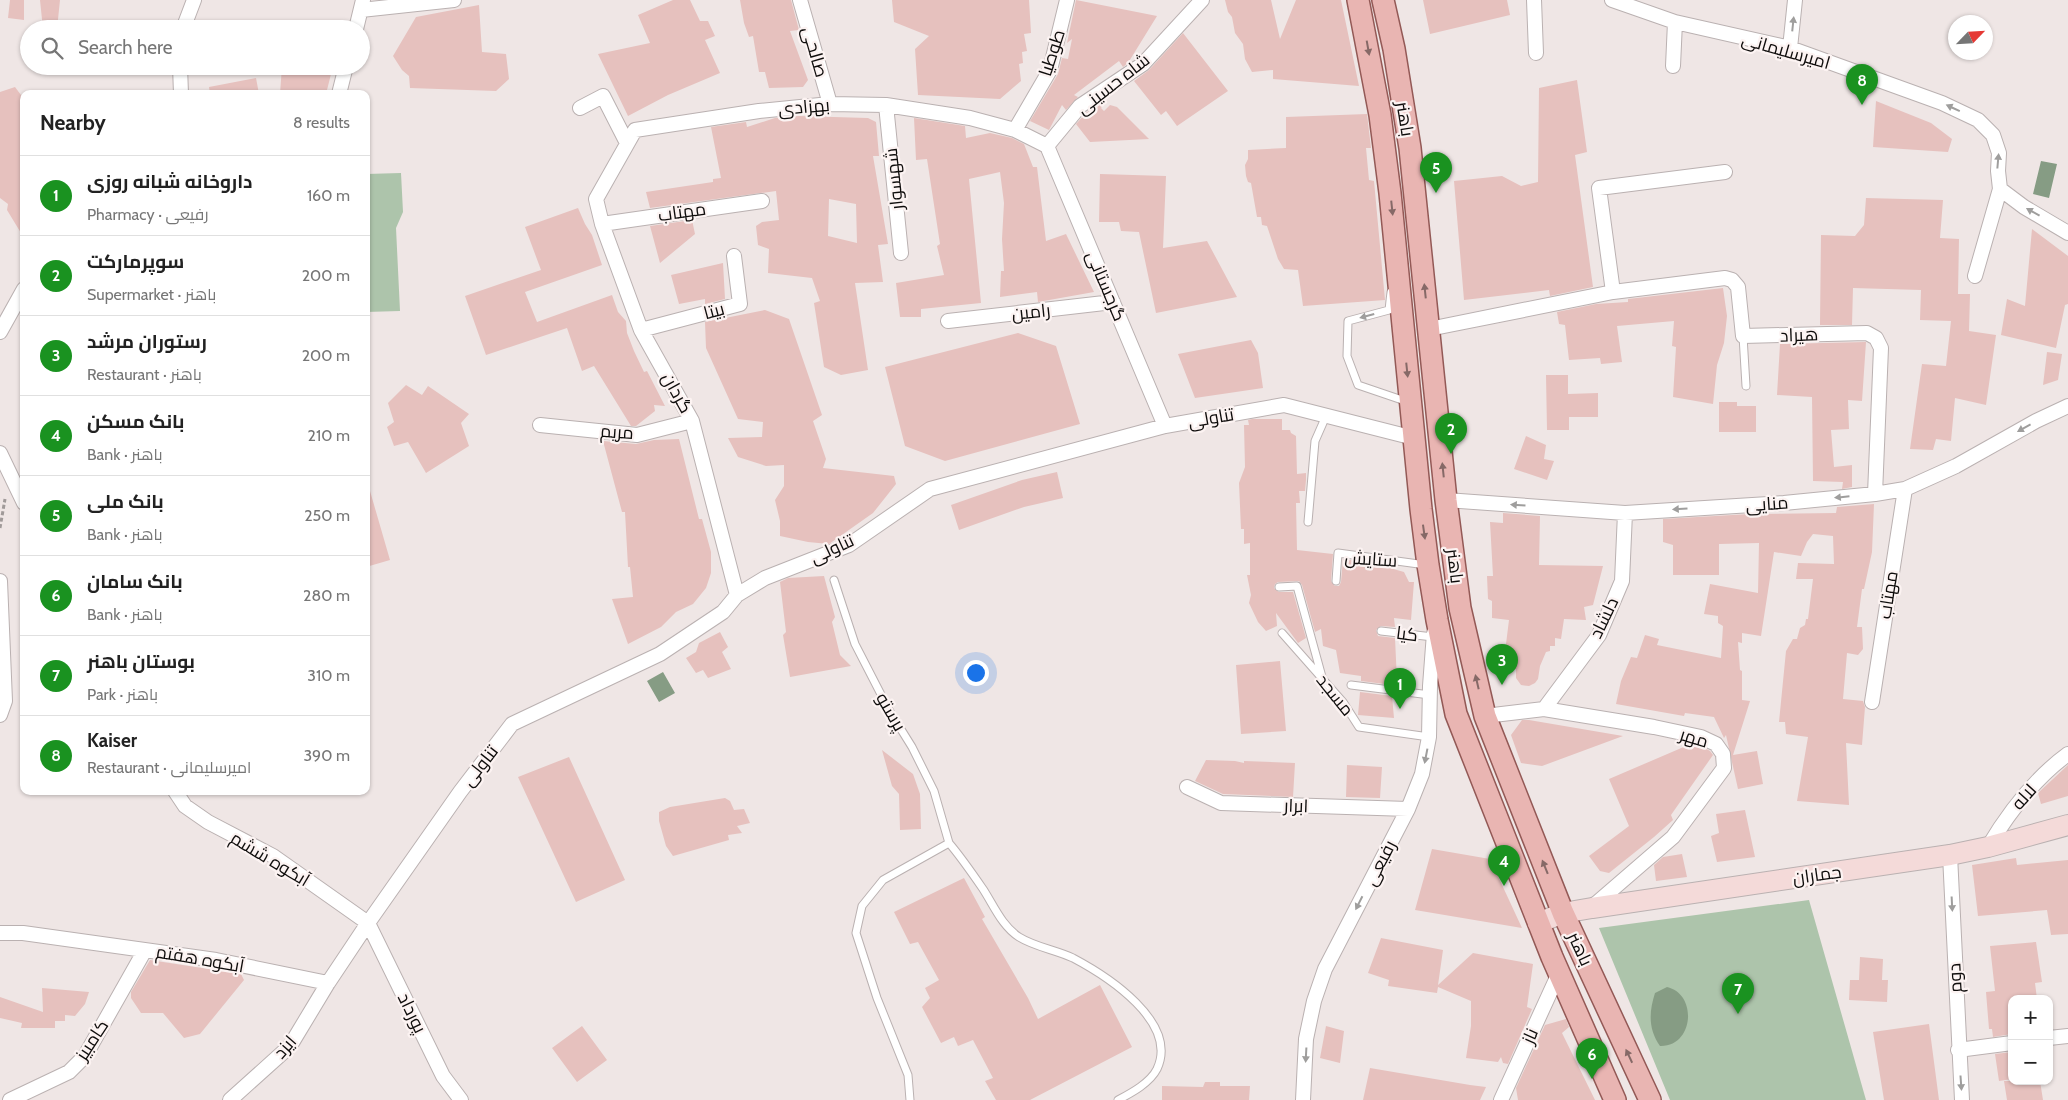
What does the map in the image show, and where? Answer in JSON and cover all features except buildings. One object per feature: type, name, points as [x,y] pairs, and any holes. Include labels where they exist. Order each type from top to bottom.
[{"type":"main road","name":"باهنر","points":[[1358,0],[1380,115],[1396,249],[1435,629],[1456,714],[1538,923],[1615,1100]]},
{"type":"main road","name":"باهنر","points":[[1382,0],[1394,49],[1410,148],[1446,500],[1460,608],[1485,716],[1563,913],[1650,1100]]},
{"type":"main road","name":"جماران","points":[[1538,923],[1563,913],[1592,908],[1950,855],[1988,847],[2068,825]]},
{"type":"street","points":[[186,20],[194,0]]},
{"type":"street","points":[[358,20],[362,5],[438,3],[454,0]]},
{"type":"street","name":"صالحی","points":[[800,0],[830,104]]},
{"type":"street","name":"طوطیا","points":[[1015,130],[1050,70],[1067,0]]},
{"type":"street","name":"شاه حسینی","points":[[1047,146],[1080,106],[1143,64],[1202,0]]},
{"type":"street","points":[[1534,0],[1536,53]]},
{"type":"street","name":"امیرسلیمانی","points":[[1612,0],[1675,22],[1790,48],[1942,103],[1978,120],[1993,135],[1999,153],[2000,189],[1975,276]]},
{"type":"street","points":[[1790,48],[1795,0]]},
{"type":"street","points":[[1673,66],[1675,22]]},
{"type":"street","points":[[180,75],[181,90]]},
{"type":"street","points":[[340,90],[344,75]]},
{"type":"street","points":[[580,108],[603,96],[628,143]]},
{"type":"street","name":"بهزادی","points":[[596,199],[635,130],[759,111],[830,104],[886,105],[970,118],[1015,130],[1047,146]]},
{"type":"street","name":"شهسوار","points":[[886,105],[901,253]]},
{"type":"street","name":"گرجستانی","points":[[1047,146],[1165,426]]},
{"type":"street","points":[[1613,292],[1598,188],[1725,172]]},
{"type":"street","points":[[2000,189],[2024,207],[2068,233]]},
{"type":"street","name":"گردان","points":[[596,199],[602,224],[641,330],[692,421],[737,595]]},
{"type":"street","name":"مهتاب","points":[[602,224],[762,201]]},
{"type":"street","name":"بیتا","points":[[641,330],[740,304],[734,256]]},
{"type":"street","points":[[1428,329],[1613,292],[1725,278],[1732,280],[1738,287],[1742,336]]},
{"type":"street","points":[[0,332],[20,296]]},
{"type":"street","name":"رامین","points":[[948,321],[1113,302]]},
{"type":"street","name":"هیراد","points":[[1742,336],[1867,333],[1876,338],[1881,348],[1875,494]]},
{"type":"street","name":"تناولی","points":[[368,924],[460,792],[512,724],[660,654],[723,612],[737,595],[765,578],[849,544],[930,488],[1165,426],[1284,405],[1414,438]]},
{"type":"street","name":"منایی","points":[[1446,500],[1625,513],[1784,503],[1875,494],[1905,489],[1956,466],[2036,421],[2068,406]]},
{"type":"street","name":"مریم","points":[[540,424],[637,435],[692,421]]},
{"type":"street","points":[[0,454],[20,495]]},
{"type":"street","name":"مهتاب","points":[[1872,702],[1905,489]]},
{"type":"street","name":"دلشاد","points":[[1544,709],[1599,635],[1622,581],[1625,513]]},
{"type":"street","points":[[0,582],[5,701],[0,715]]},
{"type":"street","name":"رفیعی","points":[[1303,1100],[1306,1039],[1314,1001],[1325,969],[1408,809],[1422,774],[1429,737],[1435,629]]},
{"type":"street","name":"مهر","points":[[1485,716],[1544,709],[1654,727],[1701,737],[1716,744],[1723,754],[1724,768],[1673,837],[1592,908]]},
{"type":"street","name":"لاله","points":[[1988,847],[2007,815],[2052,766],[2068,754]]},
{"type":"street","name":"ابرار","points":[[1187,787],[1221,803],[1408,809]]},
{"type":"street","name":"آبکوه ششم","points":[[178,795],[185,806],[201,817],[273,856],[368,924]]},
{"type":"street","name":"دوم","points":[[1950,855],[1958,1050],[1962,1100]]},
{"type":"street","points":[[328,983],[368,924]]},
{"type":"street","name":"پورداد","points":[[368,924],[443,1076],[461,1100]]},
{"type":"street","name":"آبکوه هفتم","points":[[0,933],[23,933],[216,960],[328,983]]},
{"type":"street","name":"کامبیز","points":[[15,1099],[70,1072],[85,1056],[145,950]]},
{"type":"street","name":"ناز","points":[[1501,1100],[1559,973]]},
{"type":"street","name":"ایزد","points":[[230,1100],[290,1046],[328,983]]},
{"type":"street","points":[[2053,1038],[2068,1036]]},
{"type":"street","points":[[1958,1050],[2008,1044]]},
{"type":"lane","points":[[1396,249],[1389,310],[1348,321],[1347,356],[1358,385],[1411,403]]},
{"type":"lane","points":[[1742,336],[1746,386]]},
{"type":"lane","points":[[1308,522],[1315,442],[1326,416]]},
{"type":"lane","name":"ستایش","points":[[1336,582],[1338,553],[1428,565]]},
{"type":"lane","name":"پرستو","points":[[834,580],[855,644],[934,791],[949,843]]},
{"type":"lane","points":[[1279,587],[1297,586],[1323,679]]},
{"type":"lane","name":"کیا","points":[[1381,631],[1435,629]]},
{"type":"lane","name":"مسجد","points":[[1282,633],[1343,702],[1359,727],[1429,737]]},
{"type":"lane","points":[[1352,685],[1431,695]]},
{"type":"lane","points":[[910,1100],[908,1076],[877,998],[856,933],[862,906],[883,880],[949,843],[982,888],[1004,923],[1020,938],[1071,958],[1103,975],[1132,997],[1151,1022],[1162,1047],[1156,1070],[1139,1088],[1118,1100]]},
{"type":"shaded area","points":[[2041,161],[2057,164],[2049,198],[2033,194]]},
{"type":"shaded area","points":[[401,173],[403,212],[396,228],[400,311],[370,312],[370,174]]},
{"type":"shaded area","points":[[663,672],[675,693],[659,702],[647,681]]},
{"type":"shaded area","points":[[1809,900],[1866,1100],[1670,1100],[1599,928]]},
{"type":"shaded area","points":[[1667,987],[1677,992],[1684,999],[1688,1020],[1680,1038],[1671,1044],[1660,1046],[1653,1033],[1652,1007],[1655,993]]},
{"type":"place","name":"Kaiser","points":[[1862,105]]},
{"type":"place","name":"بانک ملی","points":[[1436,193]]},
{"type":"place","name":"سوپرمارکت","points":[[1451,454]]},
{"type":"place","name":"رستوران مرشد","points":[[1502,685]]},
{"type":"place","name":"داروخانه شبانه روزی","points":[[1400,709]]},
{"type":"place","name":"بانک مسکن","points":[[1504,886]]},
{"type":"place","name":"بوستان باهنر","points":[[1738,1014]]},
{"type":"place","name":"بانک سامان","points":[[1592,1079]]}]
